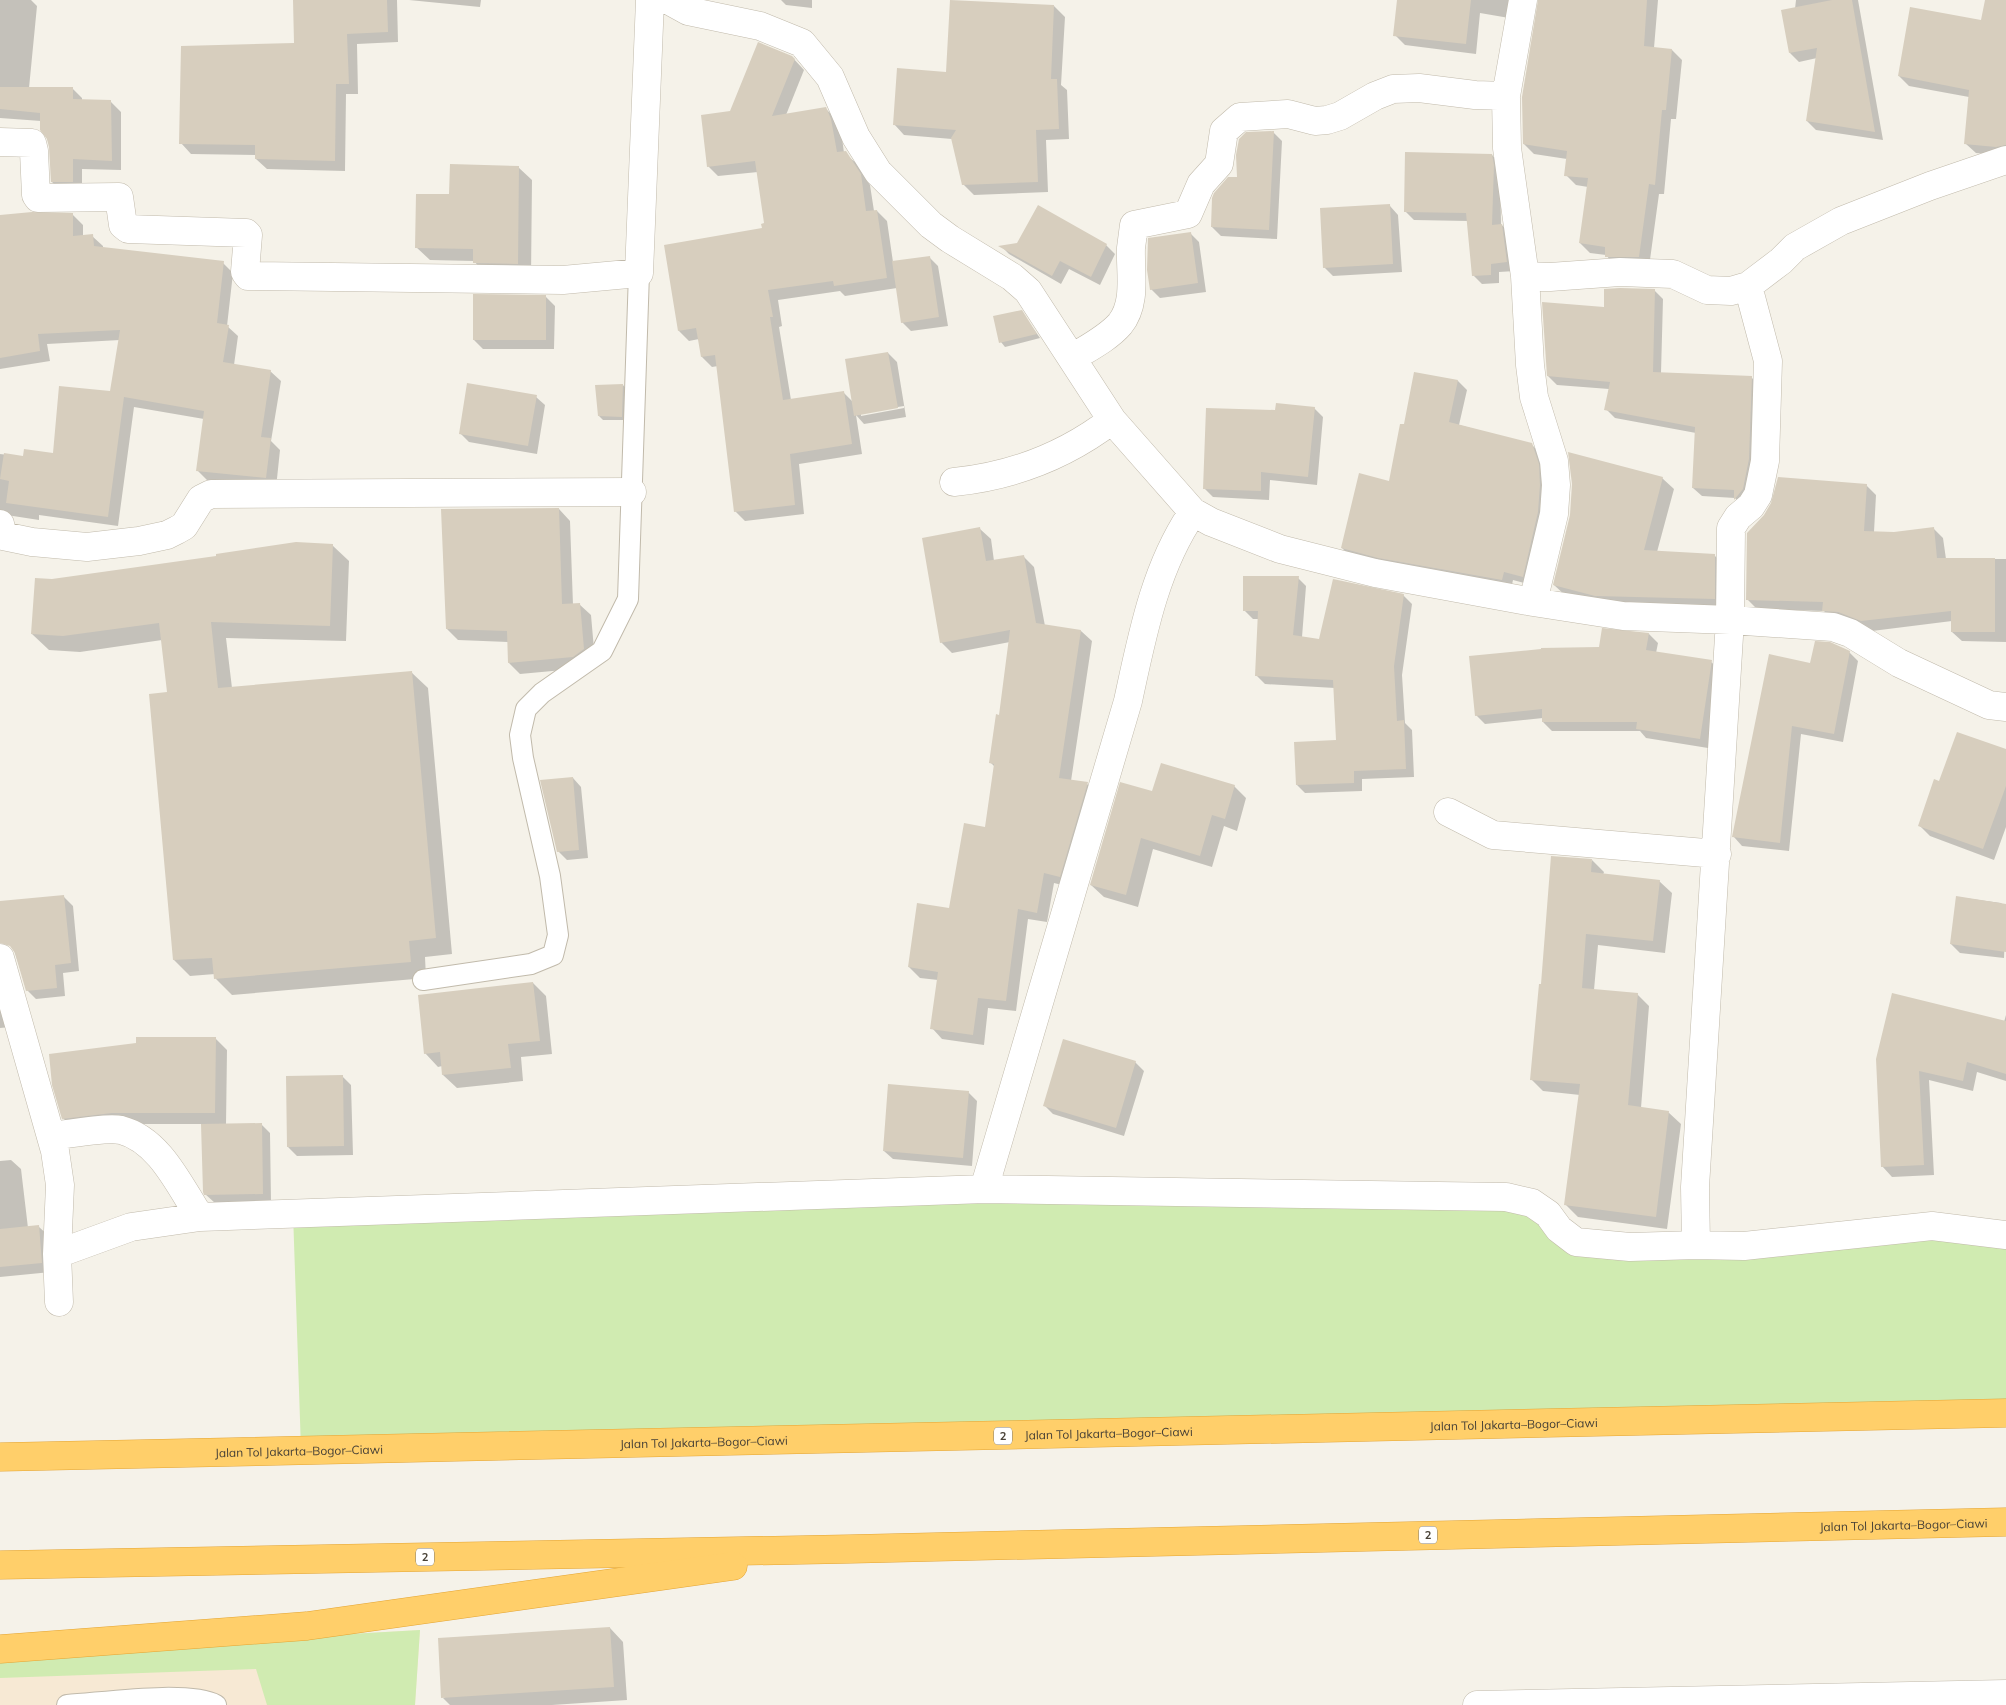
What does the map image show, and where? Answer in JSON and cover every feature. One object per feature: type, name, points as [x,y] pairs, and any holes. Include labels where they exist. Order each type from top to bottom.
[{"type":"highway","name":"Jalan Tol Jakarta–Bogor–Ciawi","points":[[0,1457],[2006,1413]]},
{"type":"highway","name":"Jalan Tol Jakarta–Bogor–Ciawi","points":[[0,1565],[850,1549],[2006,1522]]},
{"type":"highway","points":[[0,1649],[307,1626],[850,1549]]},
{"type":"street","points":[[0,142],[32,143],[36,195],[38,198],[119,198],[123,225],[128,229],[246,232],[248,235],[245,272],[248,276],[563,280],[639,273],[650,0]]},
{"type":"street","points":[[668,0],[688,11],[760,26],[802,43],[830,77],[856,137],[878,172],[931,226],[1012,277],[1028,291],[1112,420],[1193,512],[1211,522],[1280,549],[1375,573],[1533,602],[1623,616],[1730,620],[1841,629],[1908,667],[1989,705],[2006,707]]},
{"type":"street","points":[[1523,0],[1506,96],[1507,148],[1525,276],[1530,365],[1534,397],[1554,461],[1556,485],[1554,514],[1533,602]]},
{"type":"street","points":[[1072,358],[1097,343],[1120,324],[1129,306],[1132,286],[1131,249],[1134,225],[1188,214],[1201,184],[1219,164],[1224,131],[1240,117],[1288,114],[1315,121],[1327,120],[1340,116],[1375,96],[1393,89],[1419,88],[1475,95],[1506,96]]},
{"type":"street","points":[[1525,276],[1550,277],[1620,272],[1673,274],[1707,290],[1731,291],[1748,286],[1780,261],[1794,247],[1841,221],[1930,186],[2006,160]]},
{"type":"street","points":[[1696,1245],[1695,1187],[1730,620],[1731,528],[1738,517],[1751,506],[1758,495],[1765,461],[1768,361],[1748,286]]},
{"type":"street","points":[[954,482],[983,478],[1051,458],[1095,433],[1112,420]]},
{"type":"street","points":[[1,534],[32,542],[87,547],[139,541],[168,535],[184,526],[201,499],[211,494],[632,492]]},
{"type":"street","points":[[984,1189],[1128,700],[1141,640],[1153,597],[1180,531],[1193,512]]},
{"type":"street","points":[[1448,812],[1493,835],[1717,854]]},
{"type":"street","points":[[0,958],[52,1136],[60,1185],[57,1254],[59,1302]]},
{"type":"street","points":[[52,1136],[80,1132],[121,1130],[147,1143],[166,1163],[200,1217]]},
{"type":"street","points":[[57,1254],[130,1227],[200,1217],[984,1189],[1506,1197],[1532,1203],[1548,1214],[1559,1229],[1576,1242],[1630,1247],[1744,1246],[1932,1226],[2006,1235]]},
{"type":"street","points":[[1477,1705],[2006,1694]]},
{"type":"lane","points":[[422,980],[531,964],[553,954],[558,934],[550,876],[523,758],[520,735],[526,709],[542,693],[602,651],[619,621],[628,599],[639,273]]},
{"type":"lane","points":[[67,1705],[175,1697],[208,1701],[216,1705]]},
{"type":"shaded area","points":[[420,1630],[415,1705],[0,1705],[0,1654]]},
{"type":"green space","points":[[984,1189],[1506,1197],[1576,1242],[2006,1223],[2006,1413],[301,1449],[293,1213]]},
{"type":"green space","points":[[420,1630],[415,1705],[267,1705],[256,1669],[0,1678],[0,1654]]},
{"type":"building","points":[[293,0],[387,0],[388,32],[347,34],[349,84],[336,84],[335,161],[255,159],[255,145],[179,144],[181,46],[294,43]]},
{"type":"building","points":[[950,0],[1054,5],[1051,79],[1057,79],[1059,129],[1036,130],[1038,182],[962,185],[951,138],[956,130],[893,125],[897,68],[946,72]]},
{"type":"building","points":[[1397,0],[1471,0],[1466,44],[1393,36]]},
{"type":"building","points":[[1538,0],[1647,0],[1644,46],[1672,49],[1666,110],[1662,110],[1655,185],[1649,184],[1639,257],[1605,257],[1605,247],[1579,243],[1588,178],[1564,176],[1567,151],[1523,144],[1522,97]]},
{"type":"building","points":[[1832,0],[1852,0],[1875,132],[1806,121],[1817,48],[1789,53],[1781,10]]},
{"type":"building","points":[[1985,0],[2006,0],[2006,145],[1996,147],[1964,144],[1969,90],[1898,76],[1910,7],[1981,20]]},
{"type":"building","points":[[758,42],[795,59],[772,116],[826,107],[831,119],[837,152],[846,151],[861,174],[866,211],[877,210],[887,278],[834,286],[833,281],[768,290],[773,317],[770,317],[783,400],[844,391],[852,444],[790,454],[795,505],[734,512],[715,355],[701,357],[696,328],[678,331],[664,245],[762,228],[761,224],[764,223],[755,161],[707,167],[701,115],[730,111]]},
{"type":"building","points":[[0,87],[73,87],[73,99],[111,100],[112,161],[73,159],[73,182],[51,182],[49,147],[47,139],[40,130],[40,113],[0,109]]},
{"type":"building","points":[[1274,131],[1269,230],[1211,227],[1212,198],[1214,193],[1228,177],[1237,177],[1236,155],[1239,139],[1246,132]]},
{"type":"building","points":[[1405,152],[1492,154],[1494,165],[1492,225],[1502,224],[1507,262],[1491,264],[1491,275],[1472,276],[1466,213],[1404,212]]},
{"type":"building","points":[[450,164],[519,166],[518,264],[473,263],[473,249],[415,248],[416,194],[449,194]]},
{"type":"building","points":[[1390,204],[1393,264],[1323,268],[1320,208]]},
{"type":"building","points":[[1038,205],[1107,244],[1091,277],[1060,261],[1052,276],[998,246],[1017,243]]},
{"type":"building","points":[[32,212],[73,213],[73,236],[93,234],[94,246],[224,261],[217,323],[229,325],[223,362],[271,370],[261,437],[271,438],[266,478],[196,471],[204,411],[124,397],[108,517],[6,503],[9,481],[0,479],[4,453],[23,456],[24,449],[53,453],[59,386],[110,391],[120,330],[38,334],[40,351],[0,358],[0,215]]},
{"type":"building","points":[[1191,232],[1198,283],[1150,290],[1147,270],[1148,238]]},
{"type":"building","points":[[930,256],[939,317],[901,323],[892,261]]},
{"type":"building","points":[[1604,289],[1655,289],[1653,372],[1752,376],[1749,459],[1743,489],[1734,500],[1734,490],[1692,488],[1695,427],[1604,410],[1610,382],[1547,376],[1542,302],[1604,307]]},
{"type":"building","points":[[473,294],[546,295],[546,340],[473,340]]},
{"type":"building","points":[[1022,310],[1037,334],[999,343],[993,316]]},
{"type":"building","points":[[888,352],[898,408],[854,416],[845,359]]},
{"type":"building","points":[[1414,372],[1458,380],[1449,422],[1532,443],[1539,464],[1540,485],[1538,512],[1523,577],[1504,572],[1502,580],[1378,558],[1341,548],[1359,473],[1389,481],[1400,424],[1404,424]]},
{"type":"building","points":[[467,383],[537,395],[528,446],[459,434]]},
{"type":"building","points":[[623,384],[622,417],[598,416],[595,385]]},
{"type":"building","points":[[1276,403],[1315,407],[1308,477],[1261,472],[1261,491],[1203,489],[1206,408],[1275,410]]},
{"type":"building","points":[[1568,452],[1663,477],[1644,550],[1715,554],[1715,599],[1595,596],[1553,585],[1570,515],[1572,484]]},
{"type":"building","points":[[1778,477],[1867,484],[1864,531],[1894,532],[1934,527],[1937,558],[1995,558],[1995,632],[1951,632],[1951,611],[1861,621],[1838,612],[1822,611],[1823,602],[1746,600],[1747,533],[1764,515],[1771,503]]},
{"type":"building","points":[[559,508],[562,604],[580,603],[584,649],[573,657],[508,663],[507,631],[446,629],[441,509]]},
{"type":"building","points":[[980,527],[986,561],[1024,555],[1036,623],[1081,630],[1059,778],[1088,782],[1060,877],[1044,873],[1037,913],[1018,909],[1006,1001],[978,998],[973,1035],[930,1029],[938,972],[908,967],[917,903],[949,908],[964,823],[985,827],[994,764],[989,763],[996,714],[999,715],[1010,630],[940,643],[922,538]]},
{"type":"building","points":[[296,542],[333,544],[330,626],[211,622],[218,688],[412,671],[436,938],[409,941],[411,962],[214,979],[212,958],[173,960],[149,694],[167,692],[159,623],[63,636],[31,634],[35,578],[52,579],[216,556],[216,554]]},
{"type":"building","points":[[1243,576],[1299,576],[1293,635],[1319,639],[1333,579],[1404,594],[1394,666],[1397,721],[1404,720],[1406,769],[1354,771],[1354,783],[1296,785],[1294,742],[1336,740],[1333,680],[1255,676],[1258,611],[1243,611]]},
{"type":"building","points":[[1602,628],[1649,633],[1646,650],[1712,660],[1700,739],[1636,729],[1637,722],[1542,722],[1542,709],[1475,716],[1469,656],[1541,648],[1599,647]]},
{"type":"building","points":[[1815,641],[1830,642],[1850,651],[1834,734],[1792,726],[1780,843],[1732,837],[1769,654],[1810,663]]},
{"type":"building","points":[[1957,732],[2006,749],[2006,786],[1983,849],[1918,826],[1934,779],[1939,781]]},
{"type":"building","points":[[1161,763],[1235,785],[1225,819],[1212,815],[1200,856],[1141,838],[1126,895],[1090,885],[1120,782],[1152,791]]},
{"type":"building","points":[[573,777],[579,850],[557,852],[540,780]]},
{"type":"building","points":[[1551,856],[1592,859],[1591,872],[1660,880],[1653,941],[1586,934],[1582,988],[1638,993],[1628,1105],[1669,1111],[1656,1217],[1564,1205],[1580,1084],[1530,1080],[1539,984],[1541,984]]},
{"type":"building","points":[[64,895],[71,963],[55,965],[57,988],[26,991],[15,953],[10,946],[0,943],[0,901]]},
{"type":"building","points":[[1956,896],[2006,904],[2006,952],[1950,944]]},
{"type":"building","points":[[533,982],[540,1041],[508,1044],[511,1068],[442,1075],[440,1052],[424,1054],[418,995]]},
{"type":"building","points":[[1892,993],[2006,1021],[2006,1074],[1967,1062],[1963,1081],[1919,1071],[1924,1165],[1881,1167],[1876,1059]]},
{"type":"building","points":[[136,1037],[216,1037],[215,1113],[112,1113],[62,1119],[52,1085],[49,1054],[136,1043]]},
{"type":"building","points":[[1063,1039],[1136,1061],[1116,1128],[1043,1106]]},
{"type":"building","points":[[343,1075],[344,1146],[287,1147],[286,1076]]},
{"type":"building","points":[[888,1084],[969,1091],[963,1158],[883,1151]]},
{"type":"building","points":[[262,1123],[263,1194],[204,1195],[201,1124]]},
{"type":"building","points":[[39,1225],[42,1263],[0,1267],[0,1229]]},
{"type":"building","points":[[610,1627],[614,1687],[441,1698],[438,1638]]}]
